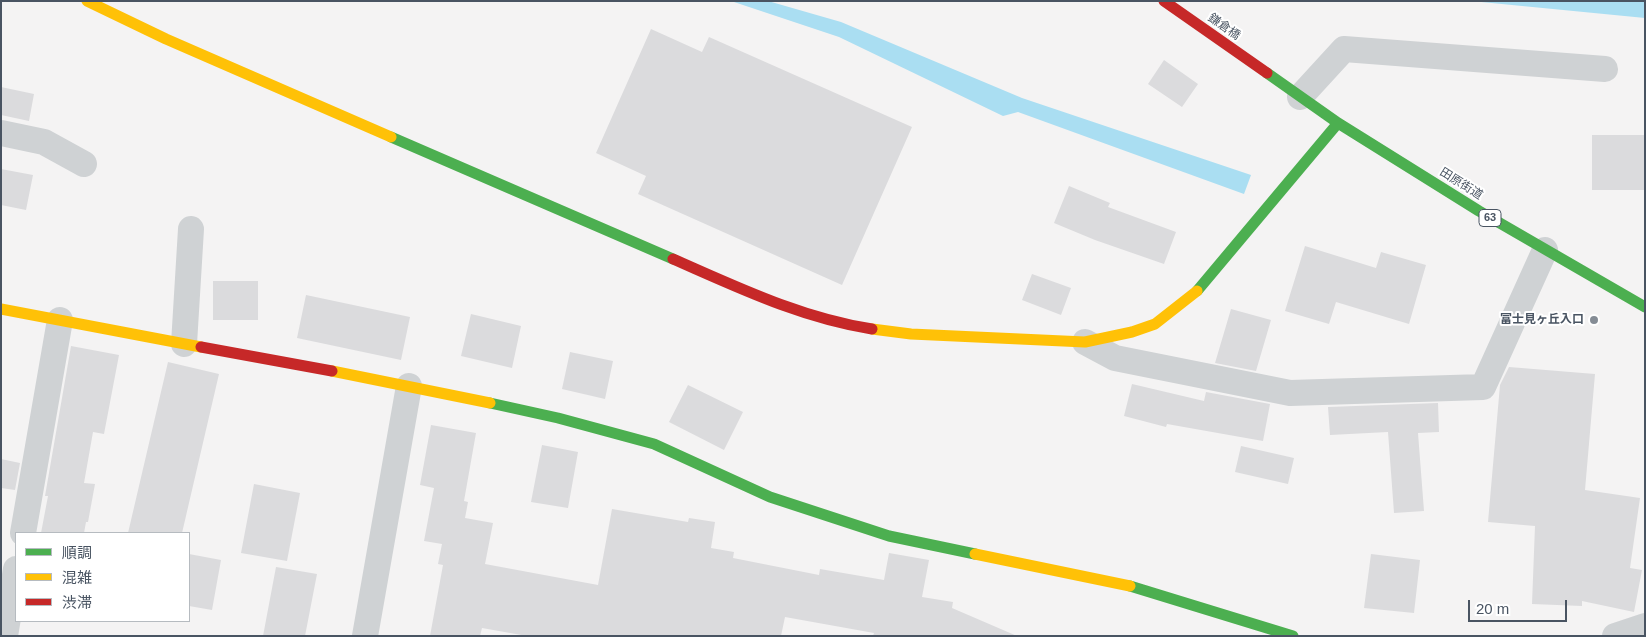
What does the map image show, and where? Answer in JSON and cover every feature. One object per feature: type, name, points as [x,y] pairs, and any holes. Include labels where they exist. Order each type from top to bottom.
[{"type":"street","points":[[86,1],[175,43],[762,298],[823,319],[911,334],[1085,342],[1132,332],[1155,324],[1194,295],[1338,123]]},
{"type":"street","name":"鎌倉橋","points":[[1164,1],[1268,75]]},
{"type":"street","points":[[1300,97],[1344,50],[1606,69]]},
{"type":"street","name":"田原街道","points":[[1268,75],[1338,123],[1479,211],[1645,307]]},
{"type":"street","points":[[1,133],[44,142],[84,164]]},
{"type":"street","points":[[184,344],[191,229]]},
{"type":"street","points":[[1085,342],[1115,358],[1290,393],[1483,387],[1545,250]]},
{"type":"street","points":[[1,309],[409,386],[558,418],[654,444],[770,497],[889,536],[1135,587],[1294,636]]},
{"type":"street","points":[[22,532],[60,320]]},
{"type":"street","points":[[365,636],[409,386]]},
{"type":"street","points":[[5,636],[15,576]]},
{"type":"street","points":[[1615,636],[1645,626]]},
{"type":"water","points":[[731,1],[768,1],[841,22],[1022,98],[1251,175],[1244,194],[1018,112],[1003,116],[839,37]]},
{"type":"water","points":[[1471,1],[1645,1],[1645,18]]},
{"type":"building","points":[[651,29],[702,52],[709,37],[912,127],[842,285],[638,194],[646,176],[596,153]]},
{"type":"building","points":[[1164,60],[1198,84],[1182,107],[1148,84]]},
{"type":"building","points":[[1,87],[34,94],[29,121],[1,115]]},
{"type":"building","points":[[1592,135],[1645,135],[1645,190],[1592,190]]},
{"type":"building","points":[[1,169],[33,175],[26,210],[1,205]]},
{"type":"building","points":[[1069,186],[1110,203],[1108,207],[1176,232],[1164,264],[1095,240],[1054,223]]},
{"type":"building","points":[[1305,246],[1376,268],[1381,252],[1426,265],[1409,324],[1336,302],[1329,324],[1285,311]]},
{"type":"building","points":[[1032,274],[1071,288],[1061,315],[1022,300]]},
{"type":"building","points":[[213,281],[258,281],[258,320],[213,320]]},
{"type":"building","points":[[306,295],[410,317],[401,360],[297,338]]},
{"type":"building","points":[[1231,309],[1271,320],[1256,371],[1215,363]]},
{"type":"building","points":[[471,314],[521,326],[512,368],[461,356]]},
{"type":"building","points":[[71,346],[119,355],[104,434],[93,432],[84,483],[95,484],[88,522],[86,522],[84,532],[41,532],[48,496],[45,496]]},
{"type":"building","points":[[570,352],[613,361],[605,399],[562,389]]},
{"type":"building","points":[[168,362],[219,374],[182,532],[128,532]]},
{"type":"building","points":[[1509,367],[1595,374],[1585,490],[1640,498],[1630,568],[1642,570],[1634,612],[1582,601],[1582,606],[1532,604],[1535,526],[1488,522],[1500,385]]},
{"type":"building","points":[[1132,384],[1204,401],[1206,392],[1270,404],[1263,441],[1167,424],[1166,427],[1124,416]]},
{"type":"building","points":[[688,385],[743,412],[724,450],[669,422]]},
{"type":"building","points":[[1438,403],[1439,432],[1418,433],[1424,511],[1394,513],[1388,432],[1330,435],[1328,407]]},
{"type":"building","points":[[431,425],[476,433],[464,501],[468,502],[465,518],[493,523],[485,564],[598,585],[612,509],[688,522],[689,518],[715,522],[711,548],[734,552],[733,558],[819,575],[820,569],[884,580],[889,553],[929,560],[922,597],[953,602],[952,608],[1017,636],[873,636],[874,633],[785,617],[781,636],[527,636],[482,628],[480,636],[430,636],[443,565],[438,564],[442,544],[424,541],[434,488],[420,485]]},
{"type":"building","points":[[542,445],[578,452],[568,508],[531,502]]},
{"type":"building","points":[[1241,446],[1294,458],[1288,484],[1235,472]]},
{"type":"building","points":[[1,459],[20,463],[15,490],[1,488]]},
{"type":"building","points":[[254,484],[300,493],[287,561],[241,553]]},
{"type":"building","points":[[190,554],[221,560],[212,610],[190,606]]},
{"type":"building","points":[[1371,554],[1420,560],[1414,613],[1364,608]]},
{"type":"building","points":[[276,567],[317,574],[305,636],[263,636]]},
{"type":"traffic: fast","points":[[1267,73],[1338,123],[1479,211],[1645,307]]},
{"type":"traffic: fast","points":[[1197,291],[1338,123]]},
{"type":"traffic: fast","points":[[391,137],[673,259]]},
{"type":"traffic: fast","points":[[490,403],[558,418],[654,444],[770,497],[889,536],[975,554]]},
{"type":"traffic: fast","points":[[1130,586],[1293,636]]},
{"type":"traffic: slow","points":[[87,1],[166,39],[391,137]]},
{"type":"traffic: slow","points":[[872,329],[911,334],[1085,342],[1132,332],[1155,324],[1197,291]]},
{"type":"traffic: slow","points":[[1,309],[201,347]]},
{"type":"traffic: slow","points":[[332,371],[490,403]]},
{"type":"traffic: slow","points":[[975,554],[1130,586]]},
{"type":"traffic: jam","points":[[1164,1],[1267,73]]},
{"type":"traffic: jam","points":[[673,259],[745,291],[795,309],[846,324],[872,329]]},
{"type":"traffic: jam","points":[[201,347],[332,371]]},
{"type":"place","name":"富士見ヶ丘入口","points":[[1594,320]]}]
